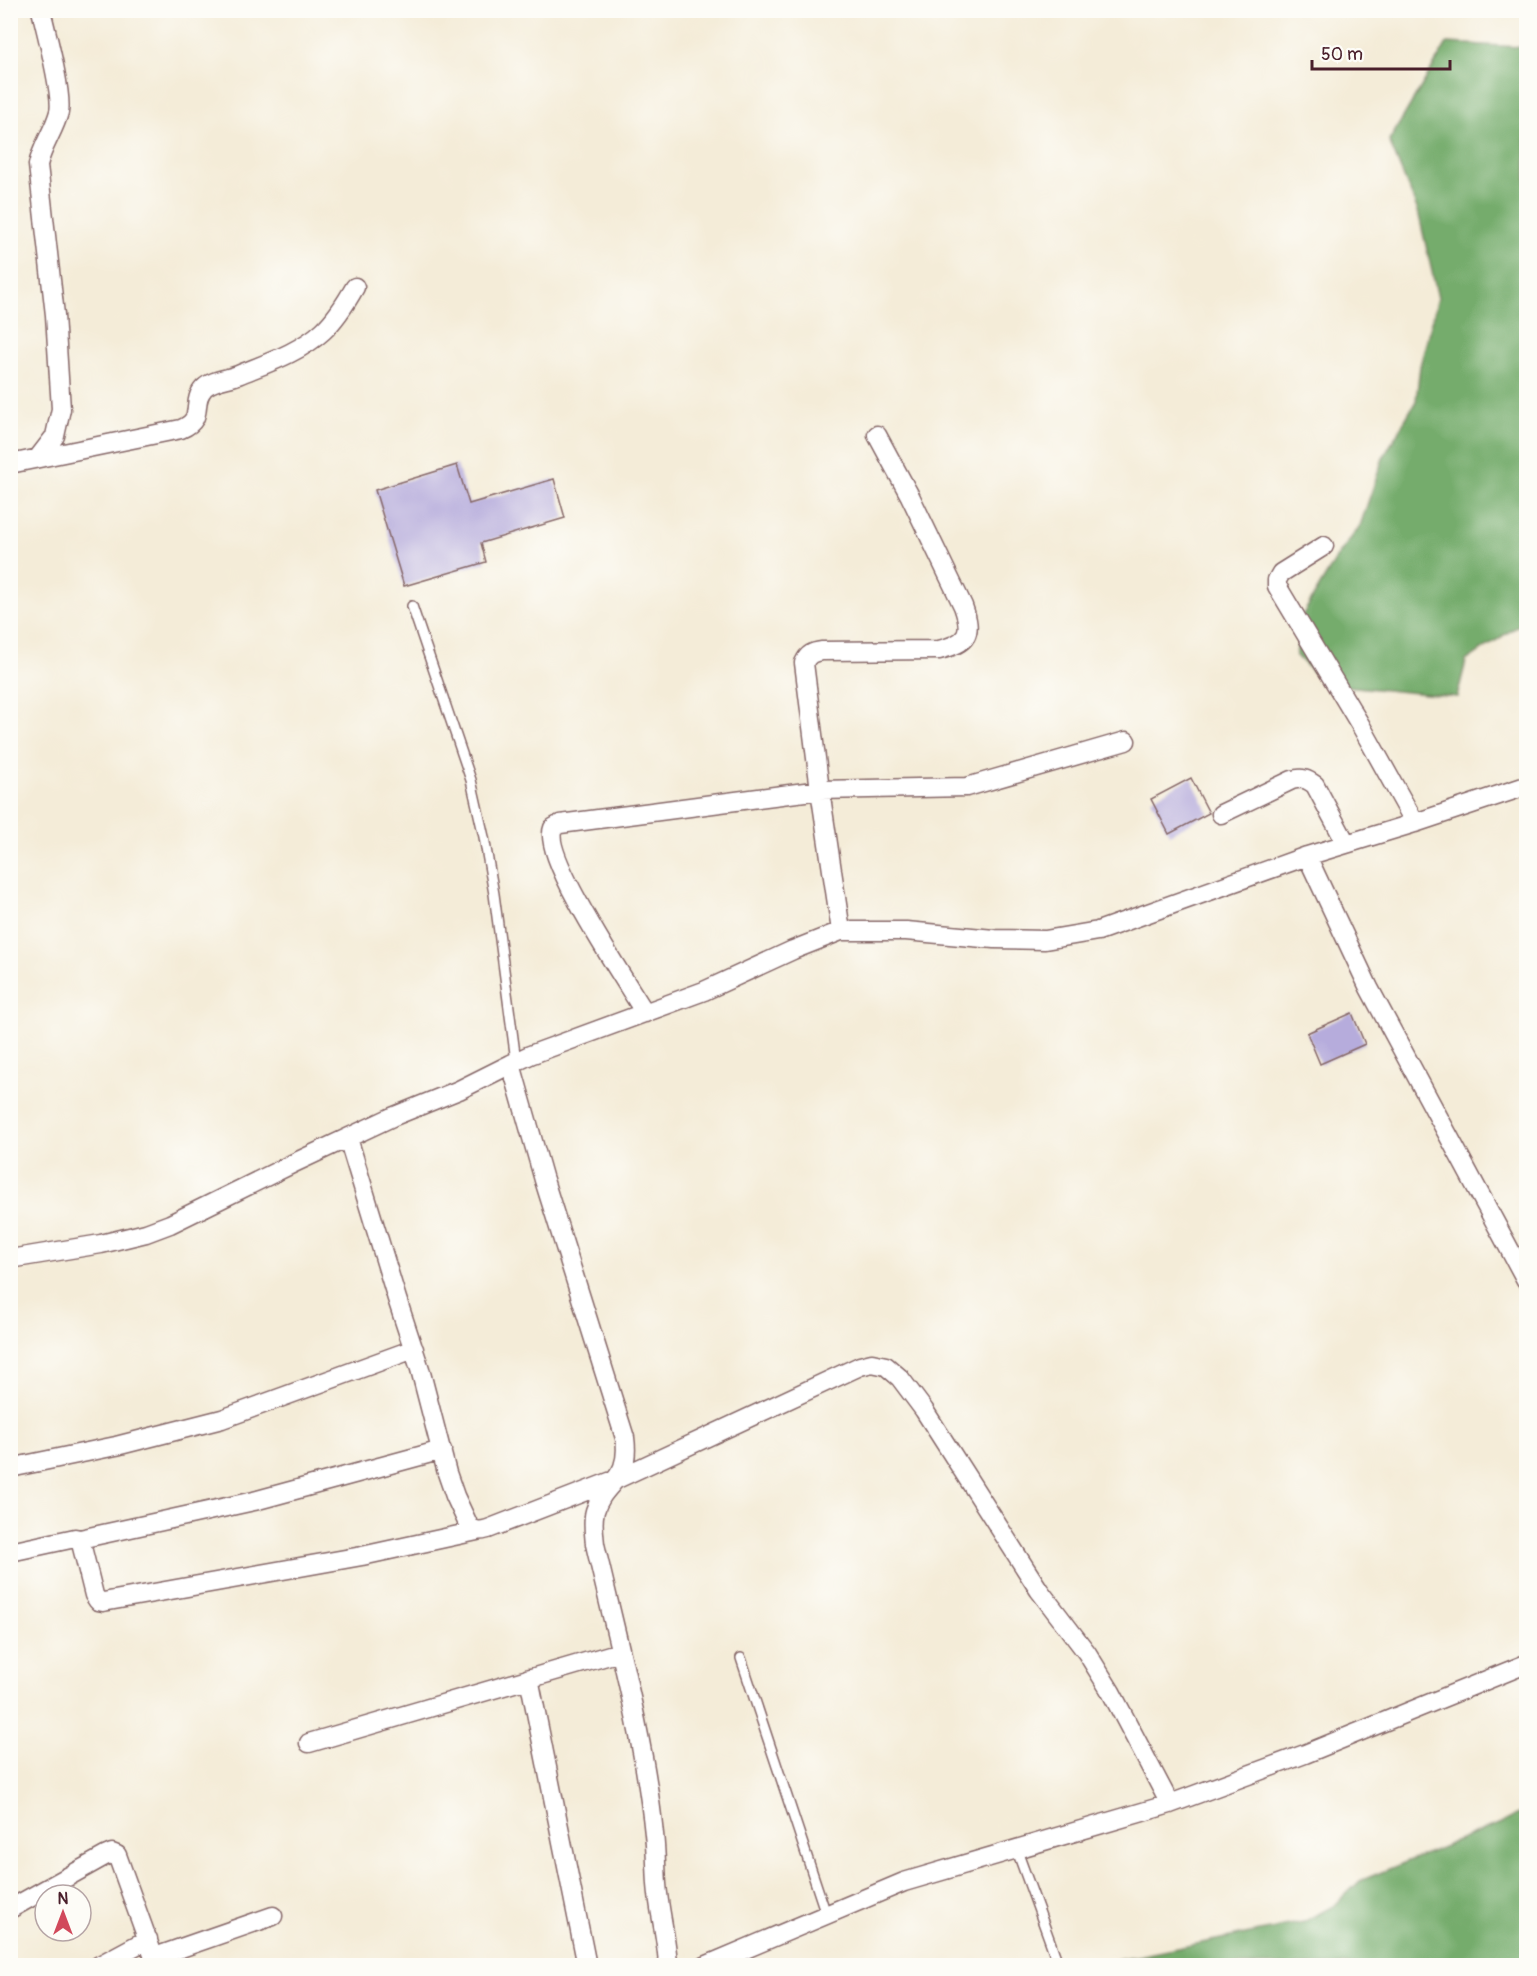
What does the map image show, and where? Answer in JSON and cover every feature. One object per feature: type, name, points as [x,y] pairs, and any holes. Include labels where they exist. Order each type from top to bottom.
[{"type":"street","points":[[38,458],[55,436],[62,409],[55,315],[38,165],[40,152],[60,109],[41,10]]},
{"type":"street","points":[[10,464],[170,432],[190,425],[195,419],[199,397],[203,389],[283,357],[306,345],[324,330],[341,310],[355,287]]},
{"type":"street","points":[[841,931],[804,663],[812,652],[822,651],[939,650],[963,640],[969,630],[969,621],[963,606],[910,496],[877,435]]},
{"type":"street","points":[[1324,546],[1281,573],[1277,580],[1278,586],[1415,823]]},
{"type":"street","points":[[645,1013],[562,872],[551,834],[560,824],[820,790],[968,787],[1126,741]]},
{"type":"street","points":[[1221,814],[1301,777],[1315,785],[1346,843]]},
{"type":"street","points":[[10,1259],[101,1244],[146,1233],[170,1224],[392,1117],[459,1090],[514,1063],[704,992],[793,950],[841,931],[906,931],[994,939],[1045,940],[1098,931],[1307,856],[1527,786]]},
{"type":"street","points":[[1307,856],[1369,988],[1524,1268]]},
{"type":"street","points":[[514,1063],[544,1180],[625,1438],[627,1450],[623,1467],[598,1504],[593,1524],[595,1544],[647,1786],[668,1965]]},
{"type":"street","points":[[348,1138],[431,1405],[455,1496],[469,1526],[477,1531]]},
{"type":"street","points":[[10,1468],[116,1446],[222,1419],[414,1349]]},
{"type":"street","points":[[80,1539],[94,1595],[98,1601],[103,1602],[362,1556],[488,1528],[617,1479],[860,1366],[872,1363],[886,1366],[900,1378],[924,1410],[1039,1590],[1087,1653],[1111,1692],[1170,1804]]},
{"type":"street","points":[[10,1550],[80,1539],[254,1501],[442,1450]]},
{"type":"street","points":[[309,1743],[620,1652]]},
{"type":"street","points":[[705,1965],[904,1882],[1170,1804],[1305,1754],[1527,1664]]},
{"type":"street","points":[[529,1678],[587,1965]]},
{"type":"street","points":[[10,1909],[112,1853],[121,1860],[156,1961],[273,1916]]},
{"type":"street","points":[[98,1965],[148,1939]]},
{"type":"lane","points":[[412,606],[471,780],[479,814],[494,894],[514,1063]]},
{"type":"lane","points":[[741,1658],[826,1914]]},
{"type":"lane","points":[[1016,1848],[1059,1965]]},
{"type":"green space","points":[[1447,43],[1521,47],[1526,45],[1526,620],[1466,661],[1457,697],[1325,684],[1296,655],[1302,616],[1337,557],[1360,526],[1383,458],[1416,401],[1420,366],[1438,298],[1418,211],[1389,141]]},
{"type":"green space","points":[[1526,1810],[1526,1965],[1106,1966],[1104,1963],[1304,1922],[1335,1905],[1360,1881],[1501,1823]]},
{"type":"building","points":[[457,465],[469,504],[554,479],[565,518],[481,543],[486,562],[404,586],[375,490]]},
{"type":"building","points":[[1191,778],[1209,813],[1169,834],[1151,799]]},
{"type":"building","points":[[1352,1013],[1365,1044],[1320,1064],[1307,1033]]}]
